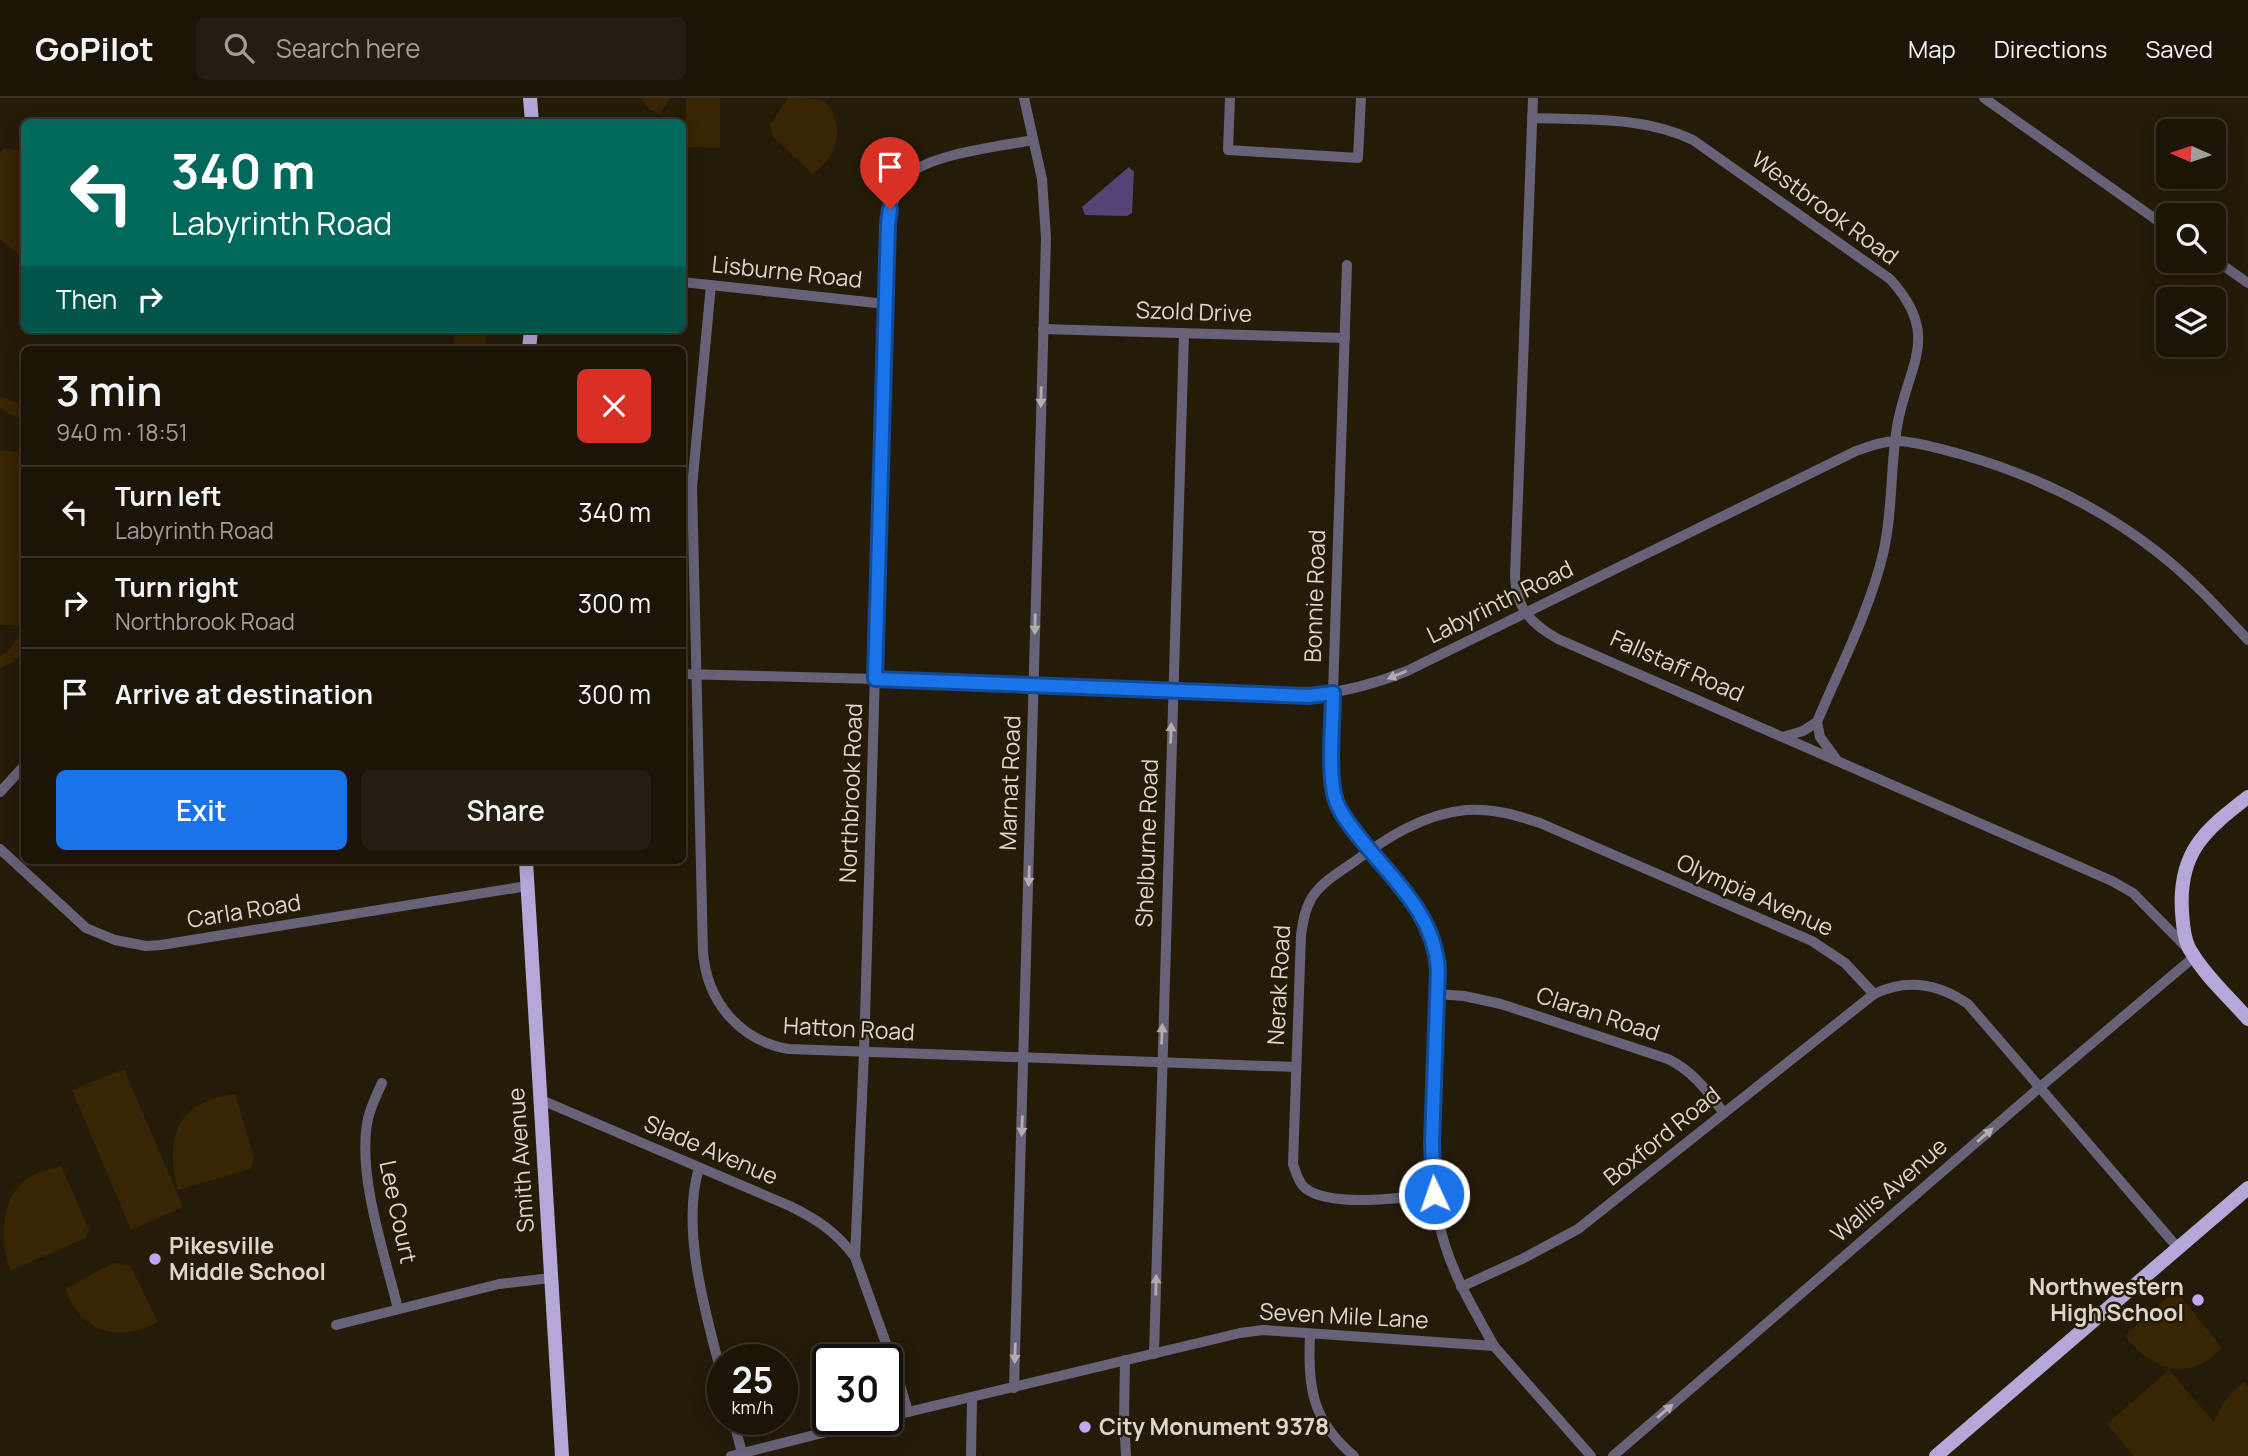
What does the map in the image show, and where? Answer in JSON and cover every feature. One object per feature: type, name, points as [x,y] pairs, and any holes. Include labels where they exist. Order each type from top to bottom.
[{"type":"main road","points":[[530,98],[532,119]]},
{"type":"main road","points":[[2192,954],[2182,912],[2182,885],[2186,865],[2202,835],[2248,797]]},
{"type":"main road","name":"Smith Avenue","points":[[526,864],[562,1456]]},
{"type":"main road","name":"Fallstaff Road","points":[[2192,954],[2248,1019]]},
{"type":"main road","points":[[1936,1456],[2248,1188]]},
{"type":"street","name":"Marnat Road","points":[[1014,1388],[1045,208],[1024,98]]},
{"type":"street","points":[[1230,98],[1228,150],[1358,158],[1361,98]]},
{"type":"street","points":[[1525,614],[1518,599],[1515,576],[1533,98]]},
{"type":"street","points":[[1984,98],[2156,220]]},
{"type":"street","name":"Westbrook Road","points":[[1532,118],[1644,124],[1682,135],[1702,146],[1890,279],[1900,290],[1914,315],[1920,342],[1901,408],[1895,441],[1888,527],[1877,577],[1817,722]]},
{"type":"street","name":"Northbrook Road","points":[[908,1412],[855,1256],[864,1052],[890,209],[902,183],[920,166],[943,158],[1033,140]]},
{"type":"street","name":"Bonnie Road","points":[[1347,265],[1332,778],[1335,798],[1346,820],[1415,904],[1429,929],[1437,954],[1432,1143],[1434,1194],[1445,1245],[1461,1287],[1494,1346]]},
{"type":"street","points":[[2226,267],[2248,283]]},
{"type":"street","name":"Lisburne Road","points":[[686,282],[886,304]]},
{"type":"street","name":"Hatton Road","points":[[711,285],[692,487],[703,953],[709,984],[715,998],[737,1026],[761,1042],[789,1049],[1296,1067]]},
{"type":"street","name":"Szold Drive","points":[[1043,329],[1345,338]]},
{"type":"street","name":"Shelburne Road","points":[[1154,1354],[1184,333]]},
{"type":"street","name":"Labyrinth Road","points":[[686,674],[1034,684],[1308,696],[1333,693],[1395,675],[1856,451],[1895,441],[1933,447],[1979,460],[2038,481],[2091,507],[2136,535],[2176,567],[2248,640]]},
{"type":"street","name":"Fallstaff Road","points":[[1525,614],[1533,623],[1558,639],[2120,886],[2143,902],[2192,954]]},
{"type":"street","points":[[1782,737],[1803,731],[1817,722],[1820,737],[1838,762]]},
{"type":"street","points":[[0,792],[21,769]]},
{"type":"street","name":"Olympia Avenue","points":[[1369,850],[1417,823],[1452,812],[1486,810],[1522,817],[1812,941],[1845,962],[1874,994]]},
{"type":"street","name":"Carla Road","points":[[0,849],[86,928],[115,940],[146,946],[527,886]]},
{"type":"street","name":"Nerak Road","points":[[1369,850],[1327,881],[1312,898],[1306,910],[1301,936],[1293,1164],[1304,1188],[1321,1196],[1375,1200],[1434,1194]]},
{"type":"street","name":"Wallis Avenue","points":[[1613,1456],[2192,954]]},
{"type":"street","points":[[1874,994],[1886,988],[1911,984],[1933,987],[1956,996],[1978,1014],[2178,1248]]},
{"type":"street","name":"Claran Road","points":[[1437,994],[1501,1004],[1668,1059],[1684,1067],[1697,1079],[1724,1113]]},
{"type":"street","name":"Boxford Road","points":[[1461,1287],[1578,1229],[1874,994]]},
{"type":"street","name":"Lee Court","points":[[382,1083],[367,1121],[364,1152],[369,1188],[398,1309]]},
{"type":"street","name":"Slade Avenue","points":[[539,1098],[790,1206],[823,1223],[855,1256]]},
{"type":"street","points":[[699,1168],[693,1192],[693,1207],[699,1280],[714,1344]]},
{"type":"street","points":[[336,1325],[499,1284],[551,1278]]},
{"type":"street","name":"Seven Mile Lane","points":[[903,1413],[1251,1331],[1494,1346]]},
{"type":"street","points":[[1310,1334],[1310,1381],[1318,1413],[1337,1441],[1354,1456]]},
{"type":"street","points":[[1494,1346],[1591,1456]]},
{"type":"street","points":[[1125,1360],[1126,1456]]},
{"type":"street","points":[[971,1456],[972,1398]]},
{"type":"street","points":[[734,1435],[736,1455],[815,1435]]},
{"type":"shaded area","points":[[640,98],[670,98],[660,115],[649,109]]},
{"type":"shaded area","points":[[686,98],[720,98],[720,147],[686,147]]},
{"type":"shaded area","points":[[788,98],[821,100],[834,116],[837,134],[834,148],[813,174],[773,137],[770,125]]},
{"type":"shaded area","points":[[4,148],[21,151],[21,256],[0,240],[0,153]]},
{"type":"shaded area","points":[[1129,167],[1134,172],[1132,213],[1127,216],[1085,215],[1082,207]]},
{"type":"shaded area","points":[[455,333],[487,333],[486,346],[454,346]]},
{"type":"shaded area","points":[[0,397],[21,405],[21,420],[0,409]]},
{"type":"shaded area","points":[[0,450],[21,452],[21,611],[20,626],[0,625]]},
{"type":"shaded area","points":[[21,633],[21,656],[0,668],[0,656],[8,651]]},
{"type":"shaded area","points":[[124,1069],[183,1207],[131,1230],[72,1090]]},
{"type":"shaded area","points":[[235,1094],[254,1158],[250,1169],[178,1190],[173,1154],[179,1125],[188,1113],[200,1104]]},
{"type":"shaded area","points":[[61,1166],[89,1229],[86,1238],[10,1271],[4,1222],[11,1199],[25,1180]]},
{"type":"shaded area","points":[[113,1263],[130,1265],[158,1322],[143,1329],[115,1333],[91,1324],[72,1304],[65,1289]]},
{"type":"shaded area","points":[[2171,1294],[2179,1294],[2222,1348],[2196,1366],[2184,1369],[2159,1364],[2147,1358],[2125,1336]]},
{"type":"shaded area","points":[[2169,1370],[2214,1422],[2226,1400],[2244,1382],[2248,1387],[2248,1456],[2134,1456],[2107,1424]]},
{"type":"place","name":"Pikesville Middle School","points":[[155,1259]]},
{"type":"place","name":"Northwestern High School","points":[[2198,1300]]},
{"type":"place","name":"City Monument 9378","points":[[1085,1427]]},
{"type":"route","points":[[890,209],[875,679],[1308,696],[1333,693],[1332,786],[1335,798],[1346,820],[1415,904],[1429,929],[1437,954],[1432,1143],[1434,1194]]}]
